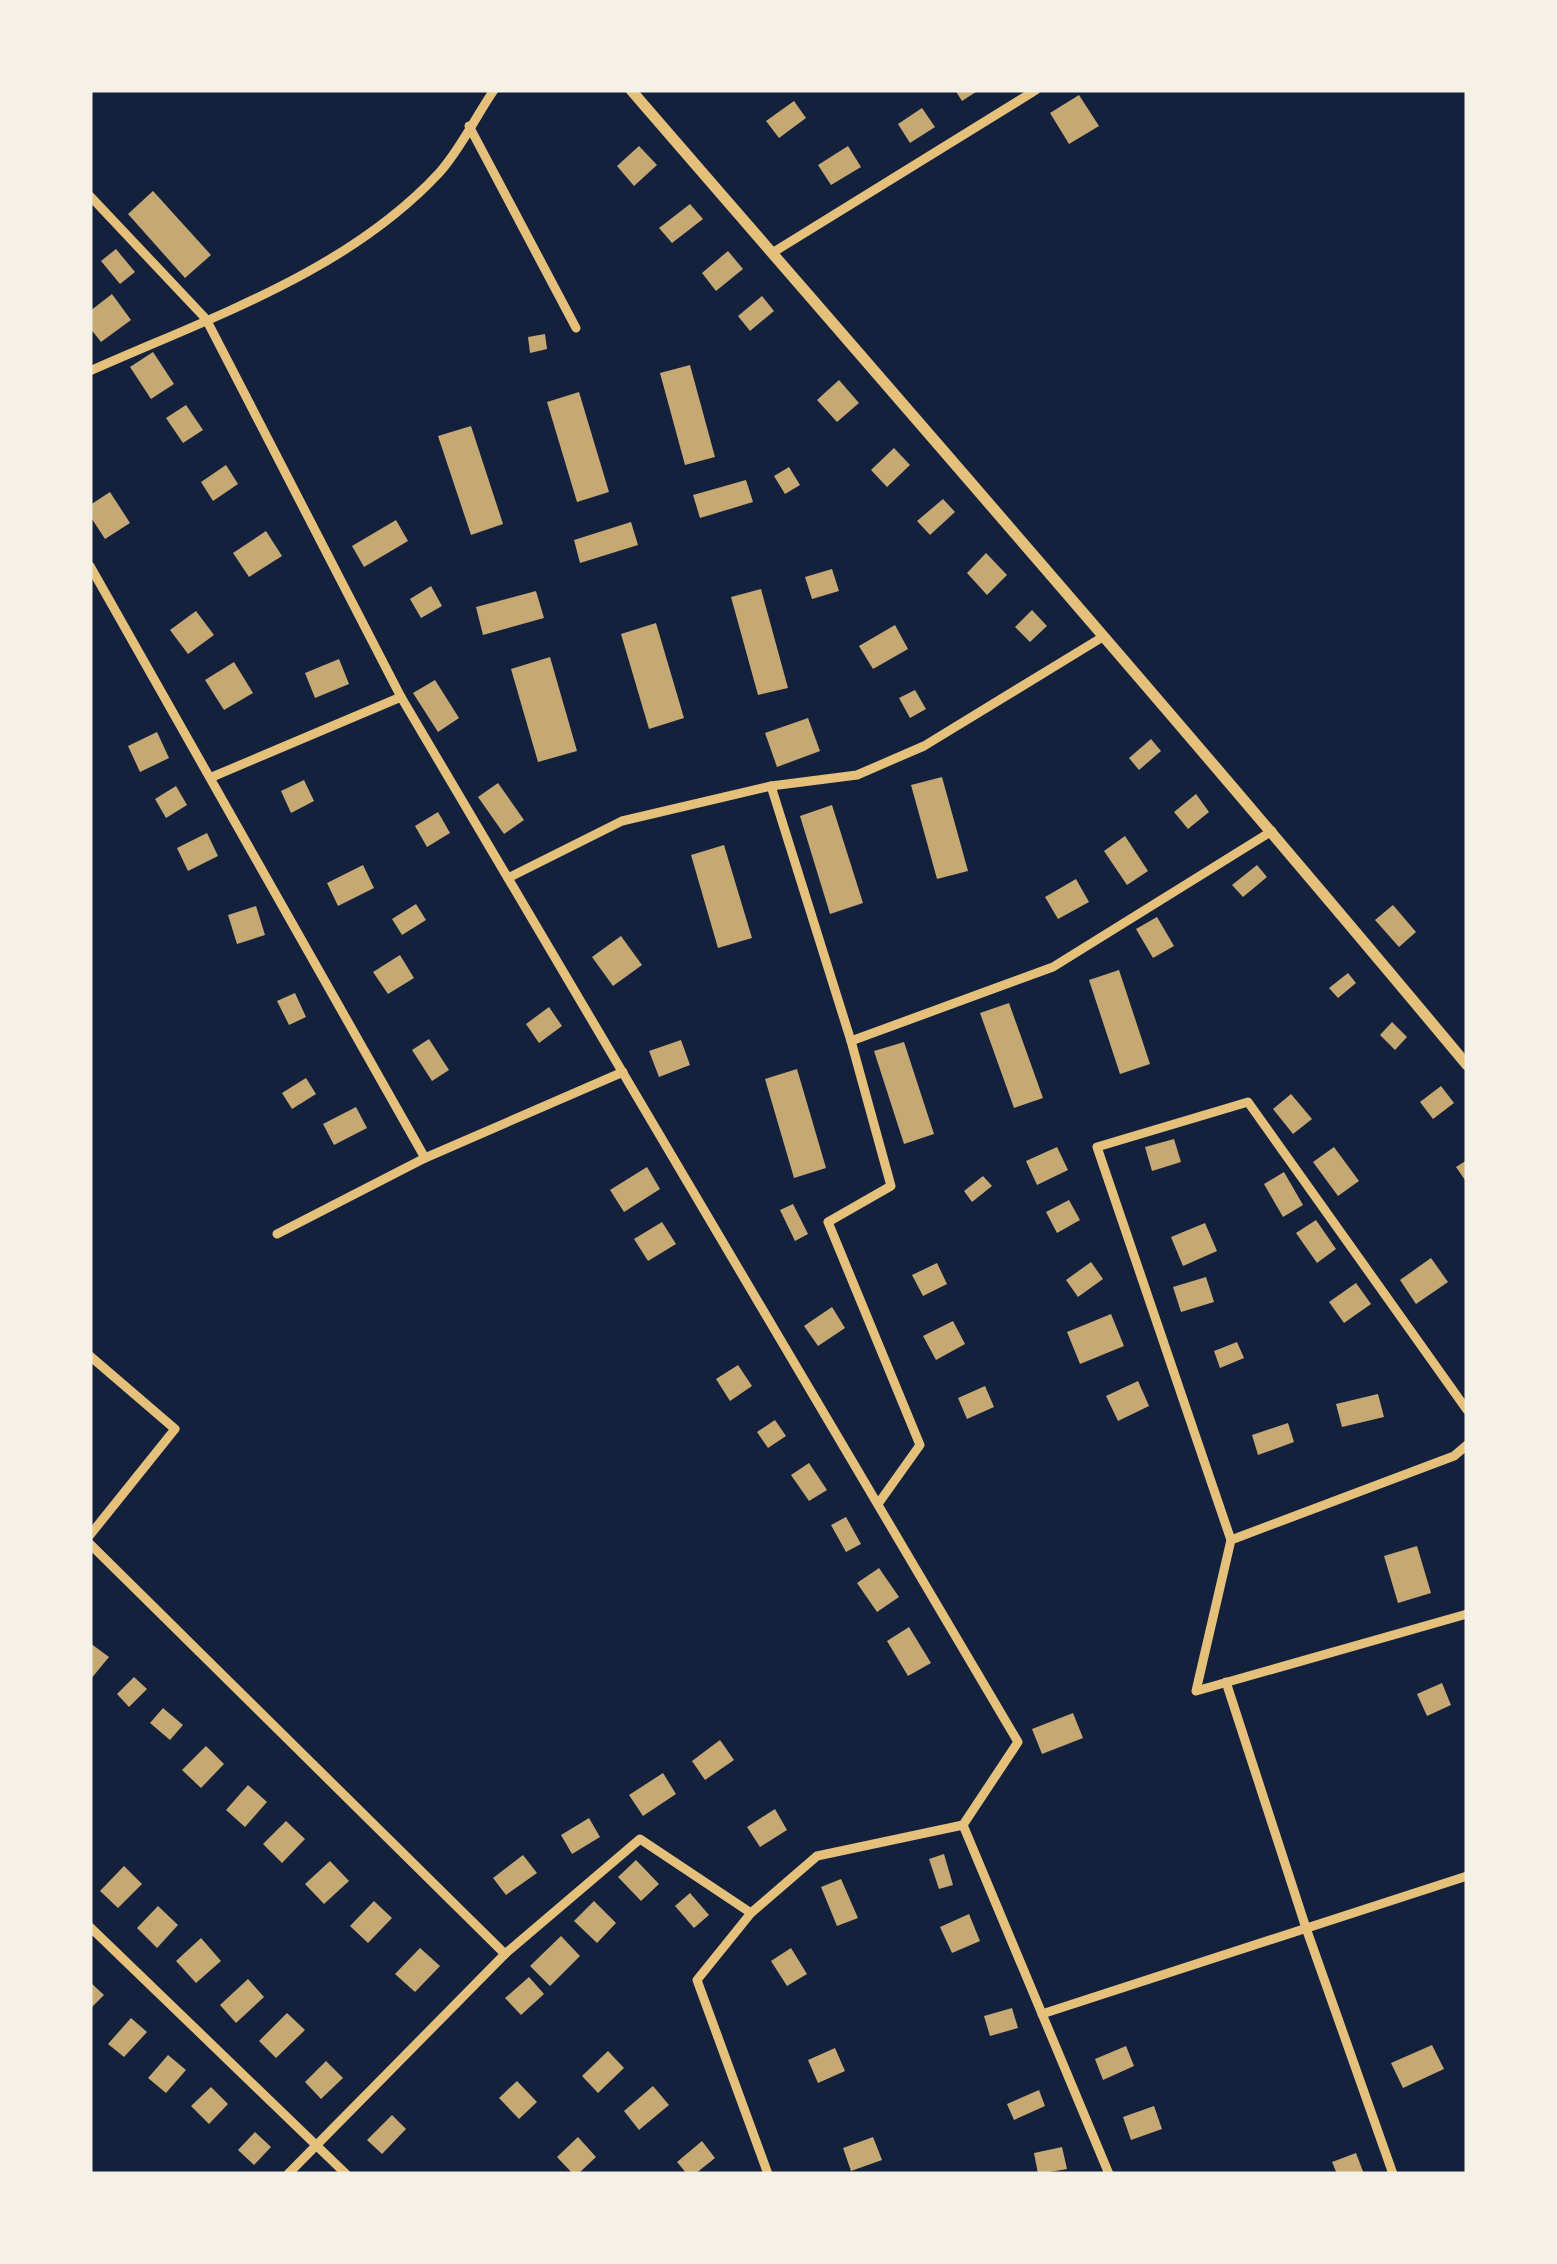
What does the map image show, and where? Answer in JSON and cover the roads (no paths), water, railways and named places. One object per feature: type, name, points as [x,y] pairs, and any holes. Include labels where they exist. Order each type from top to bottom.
[{"type":"street","points":[[90,371],[321,266],[384,223],[441,171],[494,90]]},
{"type":"street","points":[[630,90],[1272,831],[1467,1065]]},
{"type":"street","points":[[772,254],[1036,90]]},
{"type":"street","points":[[469,126],[576,328]]},
{"type":"street","points":[[90,196],[206,320],[400,697],[1018,1742],[964,1825],[817,1856],[751,1913],[696,1980],[768,2174]]},
{"type":"street","points":[[90,566],[425,1158]]},
{"type":"street","points":[[508,878],[622,821],[772,786],[857,775],[924,746],[1102,638]]},
{"type":"street","points":[[212,777],[400,697]]},
{"type":"street","points":[[772,786],[892,1186],[828,1222],[920,1445],[878,1504]]},
{"type":"street","points":[[851,1042],[1053,967],[1272,831]]},
{"type":"street","points":[[277,1234],[425,1158],[623,1072]]},
{"type":"street","points":[[1467,1410],[1248,1102],[1097,1147],[1231,1540],[1196,1692],[1467,1614]]},
{"type":"street","points":[[90,1356],[175,1429],[90,1535]]},
{"type":"street","points":[[1231,1540],[1454,1456],[1467,1445]]},
{"type":"street","points":[[90,1544],[505,1954]]},
{"type":"street","points":[[1226,1682],[1306,1928],[1393,2174]]},
{"type":"street","points":[[964,1825],[1109,2174]]},
{"type":"street","points":[[288,2174],[505,1954],[640,1840],[751,1913]]},
{"type":"street","points":[[1042,2014],[1467,1876]]},
{"type":"street","points":[[90,1927],[346,2174]]}]
